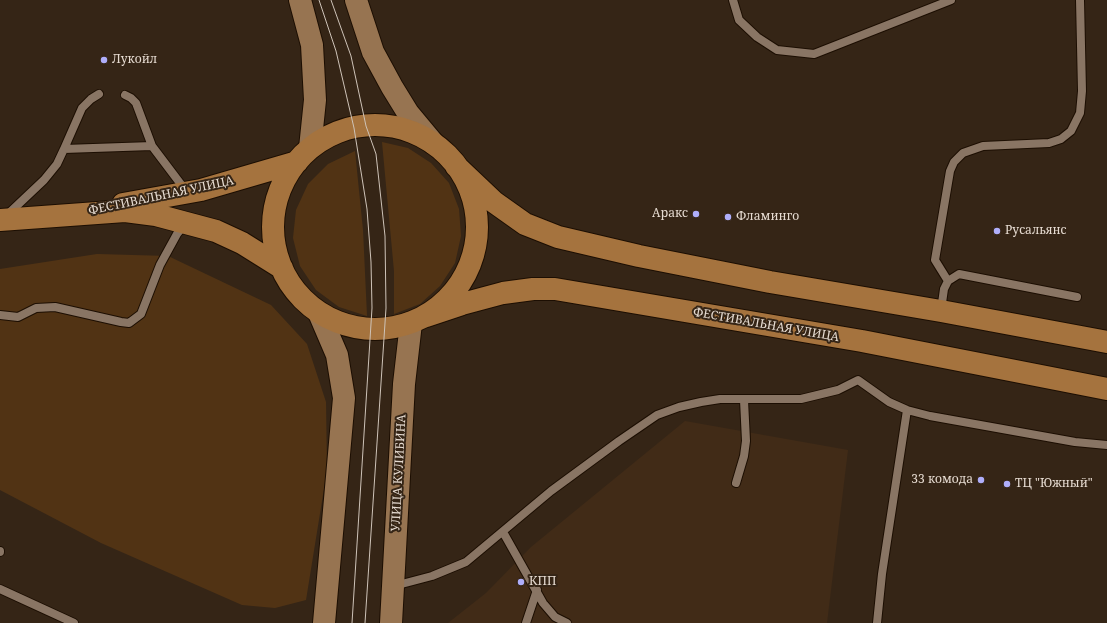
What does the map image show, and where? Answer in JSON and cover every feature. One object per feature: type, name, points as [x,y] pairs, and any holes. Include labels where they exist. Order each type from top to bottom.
[{"type":"main road","name":"ФЕСТИВАЛЬНАЯ УЛИЦА","points":[[71,215],[188,193],[237,181],[303,155],[333,135],[349,129],[366,126],[399,128],[417,134],[433,144],[456,166]]},
{"type":"main road","name":"ФЕСТИВАЛЬНАЯ УЛИЦА","points":[[303,155],[280,191],[274,214],[275,246],[282,268],[295,291],[320,313],[345,325],[359,328],[384,329],[462,304],[503,293],[532,289],[556,290],[869,343],[1107,389]]},
{"type":"main road","points":[[456,166],[494,202],[524,224],[543,232],[639,256],[724,273],[1107,342]]},
{"type":"main road","points":[[419,319],[447,299],[463,278],[475,245],[477,224],[474,202],[468,185],[456,166]]},
{"type":"main road","name":"ФЕСТИВАЛЬНАЯ УЛИЦА","points":[[2,220],[125,211],[156,215],[187,222],[216,231],[235,240],[282,268]]},
{"type":"street","points":[[300,0],[312,45],[316,100],[303,155]]},
{"type":"street","points":[[356,0],[373,52],[408,114],[433,144]]},
{"type":"street","points":[[320,313],[337,355],[344,398],[324,623]]},
{"type":"street","name":"УЛИЦА КУЛИБИНА","points":[[391,623],[404,384],[419,319]]},
{"type":"lane","points":[[733,0],[740,20],[757,37],[777,50],[814,54],[951,0]]},
{"type":"lane","points":[[948,281],[940,271],[935,260],[950,171],[954,162],[963,153],[983,146],[1049,143],[1061,139],[1071,131],[1080,114],[1082,92],[1080,0]]},
{"type":"lane","points":[[2,220],[44,180],[57,164],[82,108],[91,99],[99,94]]},
{"type":"lane","points":[[125,95],[136,103],[152,146],[188,193]]},
{"type":"lane","points":[[64,149],[152,146]]},
{"type":"lane","points":[[0,316],[18,317],[36,308],[55,307],[130,323],[141,314],[160,265],[178,234],[187,222]]},
{"type":"lane","points":[[940,311],[944,289],[948,281],[953,276],[964,274],[1077,297]]},
{"type":"lane","points":[[393,586],[432,576],[466,562],[551,491],[657,415],[679,407],[701,402],[720,399],[801,399],[838,390],[858,380],[889,402],[907,410],[930,416],[1075,442],[1107,445]]},
{"type":"lane","points":[[736,483],[744,456],[746,441],[744,400]]},
{"type":"lane","points":[[877,623],[882,574],[907,410]]},
{"type":"lane","points":[[503,532],[549,611],[555,617],[567,623]]},
{"type":"lane","points":[[0,588],[74,623]]},
{"type":"lane","points":[[526,623],[538,590]]},
{"type":"shaded area","points":[[382,142],[408,148],[431,163],[449,183],[459,209],[461,236],[455,263],[440,286],[420,304],[394,314],[394,271]]},
{"type":"shaded area","points":[[355,151],[363,230],[367,316],[339,307],[316,290],[300,266],[293,238],[296,210],[308,184],[328,164]]},
{"type":"shaded area","points":[[97,254],[168,256],[271,305],[307,344],[326,402],[327,470],[306,600],[275,608],[242,605],[101,543],[0,490],[0,269]]},
{"type":"shaded area","points":[[685,421],[848,450],[827,623],[448,623],[486,593],[531,547]]},
{"type":"tram line","points":[[319,0],[336,51],[354,128],[367,209],[371,262],[372,308],[352,623]]},
{"type":"tram line","points":[[331,0],[351,56],[366,126],[376,154],[385,236],[386,308],[365,623]]},
{"type":"place","name":"Лукойл","points":[[104,60]]},
{"type":"place","name":"Аракс","points":[[696,214]]},
{"type":"place","name":"Фламинго","points":[[728,217]]},
{"type":"place","name":"Русальянс","points":[[997,231]]},
{"type":"place","name":"33 комода","points":[[981,480]]},
{"type":"place","name":"ТЦ \"Южный\"","points":[[1007,484]]},
{"type":"place","name":"КПП","points":[[521,582]]}]
